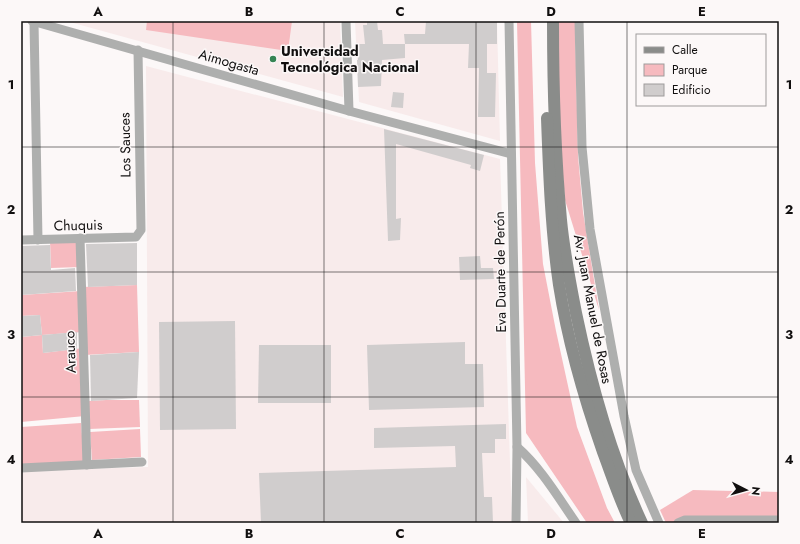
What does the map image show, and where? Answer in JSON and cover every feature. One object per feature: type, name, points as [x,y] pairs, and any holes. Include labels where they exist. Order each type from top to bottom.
[{"type":"main road","name":"Av. Juan Manuel de Rosas","points":[[545,21],[550,183],[559,283],[566,326],[591,417],[607,464],[631,523]]},
{"type":"main road","name":"Av. Juan Manuel de Rosas","points":[[553,21],[554,101],[558,184],[561,222],[568,274],[584,350],[597,399],[623,477],[642,523]]},
{"type":"street","points":[[33,21],[38,240]]},
{"type":"street","name":"Aimogasta","points":[[33,21],[349,111],[511,154]]},
{"type":"street","points":[[346,21],[349,111]]},
{"type":"street","name":"Eva Duarte de Perón","points":[[509,21],[517,447],[516,523]]},
{"type":"street","points":[[580,21],[582,146],[590,229],[624,416],[635,464],[659,523]]},
{"type":"street","name":"Los Sauces","points":[[136,237],[141,230],[138,50]]},
{"type":"street","name":"Chuquis","points":[[21,240],[136,237]]},
{"type":"street","name":"Arauco","points":[[80,238],[87,465]]},
{"type":"street","points":[[517,447],[536,467],[576,523]]},
{"type":"street","points":[[21,468],[142,462]]},
{"type":"street","points":[[678,523],[685,520],[779,520]]},
{"type":"shaded area","name":"Universidad Tecnológica Nacional","points":[[66,21],[340,21],[343,97]]},
{"type":"shaded area","points":[[355,21],[497,21],[500,141],[359,102]]},
{"type":"shaded area","points":[[146,66],[500,159],[512,523],[21,523],[21,471],[148,467]]},
{"type":"shaded area","points":[[526,477],[564,523],[528,523]]},
{"type":"green space","points":[[147,21],[292,21],[288,51],[146,30]]},
{"type":"green space","points":[[517,21],[531,21],[535,163],[543,264],[556,331],[577,427],[607,508],[615,523],[587,523],[526,433]]},
{"type":"green space","points":[[558,21],[575,21],[578,156],[583,212],[599,310],[565,200],[558,119]]},
{"type":"green space","points":[[80,238],[81,267],[51,268],[50,240]]},
{"type":"green space","points":[[137,285],[139,352],[84,355],[85,416],[21,422],[21,337],[42,335],[40,315],[21,316],[21,295],[81,291],[83,324],[82,287]],"holes":[[[83,332],[83,348],[43,353],[42,335]]]},
{"type":"green space","points":[[139,400],[140,427],[89,429],[89,401]]},
{"type":"green space","points":[[81,423],[84,461],[21,465],[21,427]]},
{"type":"green space","points":[[140,429],[141,457],[92,460],[90,432]]},
{"type":"green space","points":[[693,490],[779,492],[779,523],[666,523],[660,510]]},
{"type":"building","points":[[367,21],[377,21],[378,30],[382,30],[383,44],[405,44],[405,58],[382,60],[381,86],[358,87],[358,44],[365,44],[363,25],[367,25]]},
{"type":"building","points":[[426,21],[497,21],[497,44],[487,44],[487,73],[496,73],[495,117],[478,117],[479,68],[468,68],[469,44],[405,44],[404,34],[425,34]]},
{"type":"building","points":[[393,92],[404,93],[403,108],[391,107]]},
{"type":"building","points":[[384,129],[484,155],[480,171],[470,168],[471,165],[396,144],[396,219],[401,218],[400,240],[388,241]]},
{"type":"building","points":[[137,243],[137,285],[88,287],[86,244]]},
{"type":"building","points":[[50,245],[51,270],[75,268],[76,291],[21,295],[21,246]]},
{"type":"building","points":[[480,256],[481,268],[493,268],[494,279],[460,280],[459,257]]},
{"type":"building","points":[[40,315],[42,335],[21,337],[21,316]]},
{"type":"building","points":[[235,321],[236,429],[160,430],[159,322]]},
{"type":"building","points":[[77,332],[77,349],[43,353],[42,335]]},
{"type":"building","points":[[465,342],[465,364],[483,364],[484,407],[369,410],[367,345]]},
{"type":"building","points":[[259,345],[331,345],[331,403],[258,403]]},
{"type":"building","points":[[139,352],[137,398],[91,401],[90,355]]},
{"type":"building","points":[[506,424],[506,439],[495,439],[495,453],[482,453],[484,497],[492,497],[493,523],[261,523],[259,473],[456,467],[455,446],[374,448],[374,428]]},
{"type":"place","name":"Universidad Tecnológica Nacional","points":[[273,59]]}]
